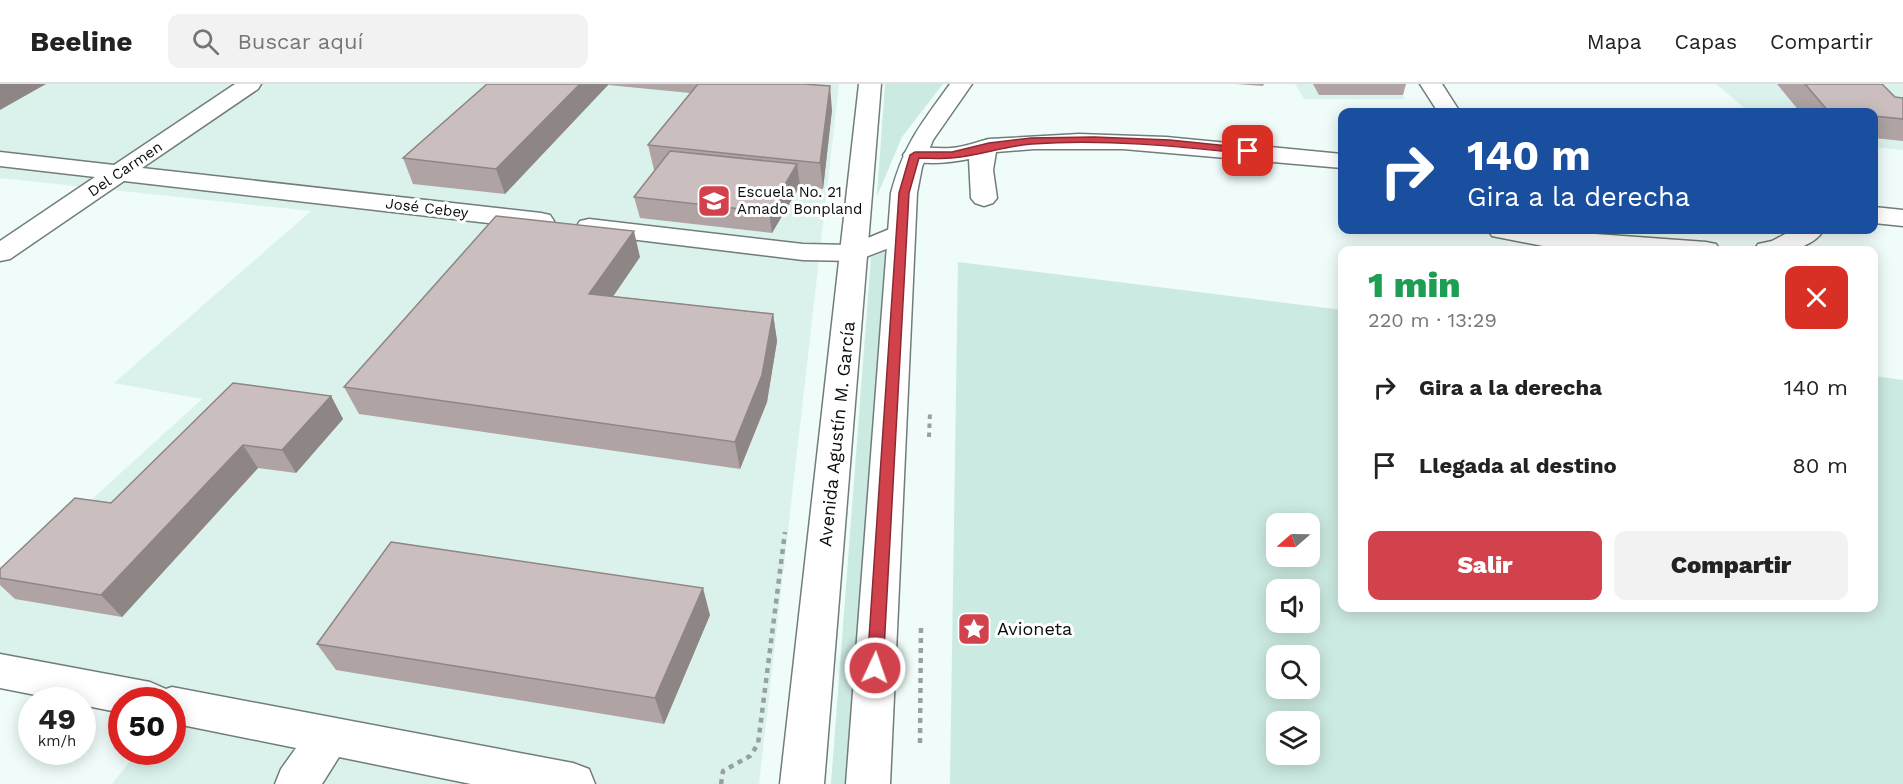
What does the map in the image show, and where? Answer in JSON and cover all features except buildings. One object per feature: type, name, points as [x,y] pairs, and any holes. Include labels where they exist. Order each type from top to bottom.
[{"type":"main road","name":"Del Carmen","points":[[0,253],[250,84]]},
{"type":"main road","name":"Avenida Agustín M. García","points":[[802,784],[870,84]]},
{"type":"main road","points":[[868,784],[904,193],[921,140],[961,84]]},
{"type":"main road","points":[[1431,84],[1443,98],[1447,108]]},
{"type":"main road","points":[[915,155],[952,155],[984,150],[989,146],[1031,141],[1094,140],[1170,143],[1338,161]]},
{"type":"main road","points":[[984,150],[981,158],[984,198]]},
{"type":"main road","name":"José Cebey","points":[[0,159],[802,252],[855,253]]},
{"type":"main road","points":[[1878,216],[1903,219]]},
{"type":"main road","points":[[855,253],[901,234]]},
{"type":"main road","points":[[1522,234],[1553,240],[1645,246]]},
{"type":"main road","points":[[1783,246],[1804,234]]},
{"type":"main road","points":[[0,671],[108,692]]},
{"type":"main road","points":[[186,708],[573,784]]},
{"type":"main road","points":[[297,784],[329,736]]},
{"type":"shaded area","points":[[0,84],[839,84],[759,784],[112,784],[127,765],[186,765],[186,687],[154,687],[0,655],[0,583],[202,399],[114,383],[311,211],[0,178]]},
{"type":"shaded area","points":[[885,84],[943,84],[902,137],[877,196]]},
{"type":"shaded area","points":[[1295,84],[1395,84],[1405,99],[1304,99]]},
{"type":"shaded area","points":[[1716,84],[1903,84],[1903,150],[1878,147],[1878,108],[1744,108]]},
{"type":"shaded area","points":[[884,252],[887,255],[852,784],[831,784],[871,257]]},
{"type":"shaded area","points":[[958,262],[1338,310],[1338,612],[1878,612],[1878,377],[1903,380],[1903,784],[950,784]]},
{"type":"place","name":"Escuela No. 21 Amado Bonpland","points":[[714,201]]},
{"type":"place","name":"Avioneta","points":[[974,629]]},
{"type":"route","points":[[875,668],[904,193],[915,155],[952,155],[984,150],[989,146],[1031,141],[1094,140],[1170,143],[1248,151]]}]
